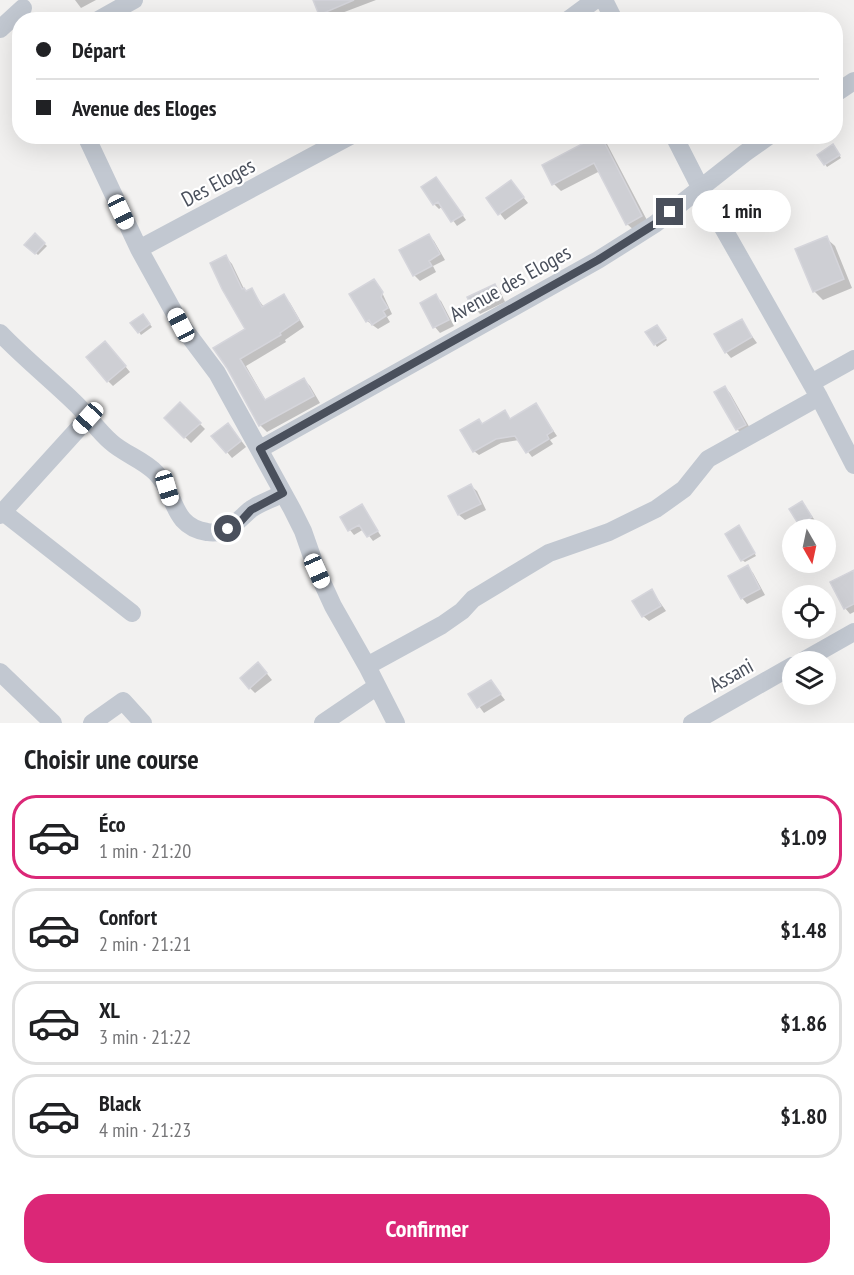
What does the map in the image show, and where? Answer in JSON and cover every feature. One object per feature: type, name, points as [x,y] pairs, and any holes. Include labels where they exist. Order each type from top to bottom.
[{"type":"street","points":[[112,12],[134,0]]},
{"type":"street","points":[[579,12],[595,0]]},
{"type":"street","points":[[0,29],[12,19]]},
{"type":"street","points":[[90,144],[139,249],[181,325],[217,373],[260,449],[303,531],[317,571],[333,606],[368,666],[376,687],[396,723]]},
{"type":"street","name":"Des Eloges","points":[[139,249],[335,144]]},
{"type":"street","points":[[678,144],[700,189],[815,390],[854,465]]},
{"type":"street","name":"Avenue des Eloges","points":[[260,449],[598,260],[655,224],[759,144]]},
{"type":"street","points":[[0,333],[76,403],[112,443],[156,472],[167,488],[178,515],[190,525],[207,532],[228,529],[241,521],[251,510],[283,493]]},
{"type":"street","points":[[368,666],[442,625],[473,599],[549,553],[609,532],[656,509],[684,489],[708,459],[815,390],[854,359]]},
{"type":"street","points":[[88,418],[2,513],[132,613]]},
{"type":"street","points":[[821,651],[854,633]]},
{"type":"street","points":[[0,672],[53,723]]},
{"type":"street","name":"Assani","points":[[692,723],[782,672]]},
{"type":"street","points":[[323,723],[376,687]]},
{"type":"street","points":[[92,723],[123,701],[143,723]]},
{"type":"building","points":[[313,0],[354,0],[326,12],[318,12]]},
{"type":"building","points":[[582,144],[605,144],[642,216],[626,225],[594,163],[552,185],[542,165]]},
{"type":"building","points":[[833,144],[840,155],[824,165],[817,155]]},
{"type":"building","points":[[436,177],[463,215],[451,222],[438,202],[433,205],[421,187]]},
{"type":"building","points":[[511,180],[524,197],[498,215],[486,198]]},
{"type":"building","points":[[35,233],[45,243],[35,254],[24,245]]},
{"type":"building","points":[[429,234],[440,254],[429,261],[432,266],[413,276],[399,250]]},
{"type":"building","points":[[827,236],[844,279],[813,292],[795,249]]},
{"type":"building","points":[[226,255],[242,289],[246,291],[252,288],[262,307],[284,294],[299,320],[280,333],[281,335],[240,359],[265,400],[304,378],[314,396],[259,426],[227,368],[213,348],[245,329],[210,263]]},
{"type":"building","points":[[374,279],[383,292],[381,297],[388,308],[383,311],[386,316],[372,325],[369,320],[366,322],[349,294]]},
{"type":"building","points":[[495,284],[501,296],[473,309],[467,297]]},
{"type":"building","points":[[436,294],[449,320],[433,328],[420,303]]},
{"type":"building","points":[[143,314],[150,324],[138,333],[130,323]]},
{"type":"building","points":[[742,319],[752,337],[725,353],[714,334]]},
{"type":"building","points":[[657,325],[666,338],[654,345],[645,332]]},
{"type":"building","points":[[105,341],[126,366],[107,382],[86,357]]},
{"type":"building","points":[[725,386],[746,425],[736,430],[714,392]]},
{"type":"building","points":[[180,402],[201,423],[184,438],[164,418]]},
{"type":"building","points":[[536,403],[553,431],[547,435],[549,439],[526,453],[515,436],[496,439],[473,452],[460,430],[479,419],[482,424],[505,410],[510,419]]},
{"type":"building","points":[[228,423],[241,441],[226,453],[211,436]]},
{"type":"building","points":[[471,484],[481,504],[458,515],[448,496]]},
{"type":"building","points":[[802,501],[812,517],[795,519],[789,509]]},
{"type":"building","points":[[362,504],[378,531],[367,537],[359,525],[348,531],[340,517]]},
{"type":"building","points":[[739,525],[755,553],[741,561],[725,534]]},
{"type":"building","points":[[748,565],[760,589],[741,599],[728,576]]},
{"type":"building","points":[[854,570],[854,604],[844,609],[836,594],[836,585],[832,585],[830,582]]},
{"type":"building","points":[[652,589],[661,606],[642,617],[632,601]]},
{"type":"building","points":[[258,662],[267,673],[249,689],[240,678]]},
{"type":"building","points":[[491,680],[501,694],[477,708],[468,694]]},
{"type":"route","points":[[228,529],[241,521],[251,510],[283,493],[260,449],[598,260],[670,212]]}]
